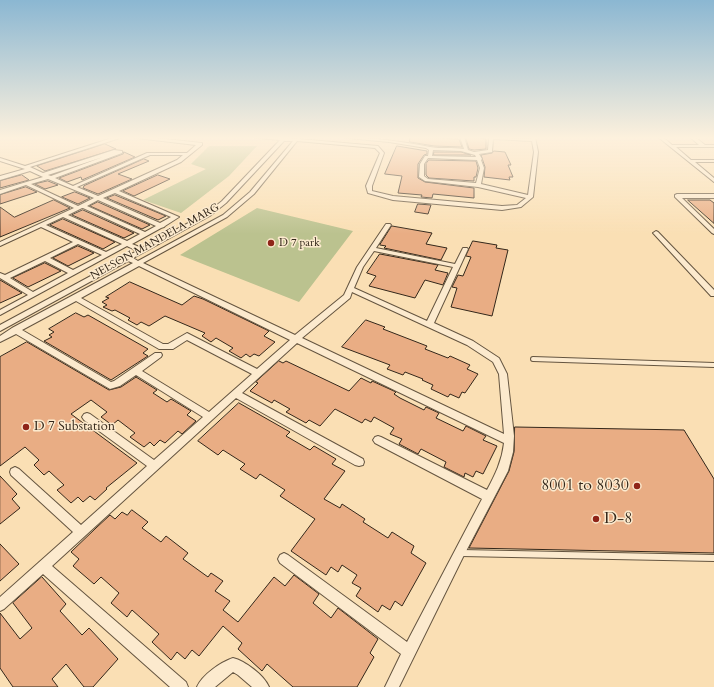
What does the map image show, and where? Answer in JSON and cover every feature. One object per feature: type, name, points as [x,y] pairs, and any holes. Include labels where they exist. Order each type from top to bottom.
[{"type":"street","points":[[0,178],[25,169]]},
{"type":"street","points":[[30,169],[162,226]]},
{"type":"street","points":[[0,192],[28,184],[67,169]]},
{"type":"street","points":[[46,177],[70,169]]},
{"type":"street","points":[[74,187],[115,169]]},
{"type":"street","points":[[0,244],[159,169]]},
{"type":"street","name":"NELSON MANDELA MARG","points":[[1,326],[183,228],[217,208],[254,169]]},
{"type":"street","name":"NELSON MANDELA MARG","points":[[0,339],[137,263],[204,229],[232,211],[252,193],[272,169]]},
{"type":"street","points":[[377,169],[369,186],[370,192],[378,195],[502,208],[519,206],[530,197],[534,169]]},
{"type":"street","points":[[421,169],[420,174],[422,179],[478,185],[530,197]]},
{"type":"street","points":[[478,185],[482,169]]},
{"type":"street","points":[[700,169],[714,180]]},
{"type":"street","points":[[28,184],[145,234]]},
{"type":"street","points":[[0,314],[73,273],[175,219],[176,216],[115,191]]},
{"type":"street","points":[[714,196],[677,196],[714,232]]},
{"type":"street","points":[[64,215],[141,250]]},
{"type":"street","points":[[41,225],[107,255]]},
{"type":"street","points":[[0,605],[235,393],[297,338],[342,301],[351,289],[360,267],[388,225]]},
{"type":"street","points":[[656,233],[714,294]]},
{"type":"street","points":[[2,276],[78,242]]},
{"type":"street","points":[[371,249],[456,266]]},
{"type":"street","points":[[429,325],[464,249]]},
{"type":"street","points":[[44,258],[73,273]]},
{"type":"street","points":[[127,258],[297,338],[509,441]]},
{"type":"street","points":[[2,276],[33,295]]},
{"type":"street","points":[[351,289],[470,343],[496,360],[502,374],[509,441],[504,468],[459,553],[392,687]]},
{"type":"street","points":[[76,297],[162,348],[170,347],[187,336],[258,373]]},
{"type":"street","points":[[15,330],[110,386],[118,384],[158,355]]},
{"type":"street","points":[[136,371],[210,417]]},
{"type":"street","points":[[235,393],[358,462]]},
{"type":"street","points":[[87,417],[155,466]]},
{"type":"street","points":[[378,440],[489,497]]},
{"type":"street","points":[[15,472],[81,532]]},
{"type":"street","points":[[284,559],[409,652]]},
{"type":"street","points":[[43,566],[181,687]]},
{"type":"street","points":[[204,687],[225,666],[236,664],[262,687]]},
{"type":"lane","points":[[533,359],[714,365]]},
{"type":"lane","points":[[459,553],[714,558]]},
{"type":"green space","points":[[206,169],[235,169],[229,176],[181,213],[143,200]]},
{"type":"green space","name":"D 7 park","points":[[257,208],[353,231],[299,302],[180,255]]},
{"type":"building","points":[[83,169],[107,169],[82,180],[81,177],[67,182],[59,178]]},
{"type":"building","points":[[122,169],[130,169],[118,174],[132,179],[98,194],[83,188],[84,186]]},
{"type":"building","points":[[387,169],[418,169],[418,178],[425,182],[474,188],[474,198],[433,194],[432,198],[421,197],[422,195],[398,193],[402,176],[385,174]]},
{"type":"building","points":[[426,169],[478,169],[476,177],[474,177],[474,181],[429,178],[426,175]]},
{"type":"building","points":[[485,169],[510,169],[513,177],[509,177],[510,180],[484,177]]},
{"type":"building","points":[[22,175],[29,180],[0,188],[0,181]]},
{"type":"building","points":[[158,175],[170,179],[134,196],[123,191]]},
{"type":"building","points":[[48,181],[58,185],[45,189],[35,184]]},
{"type":"building","points":[[26,187],[37,192],[0,204],[0,195]]},
{"type":"building","points":[[75,192],[90,198],[78,204],[62,197]]},
{"type":"building","points":[[115,195],[166,216],[158,220],[107,198]]},
{"type":"building","points":[[54,200],[70,208],[0,237],[0,207],[14,217]]},
{"type":"building","points":[[688,200],[710,200],[714,203],[714,223]]},
{"type":"building","points":[[98,202],[150,225],[142,229],[90,206]]},
{"type":"building","points":[[418,204],[431,205],[428,214],[415,212]]},
{"type":"building","points":[[83,210],[134,233],[124,238],[72,215]]},
{"type":"building","points":[[63,219],[115,242],[103,249],[50,225]]},
{"type":"building","points":[[392,226],[432,233],[426,244],[447,248],[441,260],[384,248],[386,246],[380,245]]},
{"type":"building","points":[[473,241],[497,245],[496,248],[508,250],[492,316],[451,307],[457,288],[452,287],[458,275],[463,276],[471,257],[466,256]]},
{"type":"building","points":[[78,246],[94,253],[68,266],[53,258]]},
{"type":"building","points":[[380,254],[438,265],[435,270],[448,273],[443,285],[425,280],[415,298],[369,286],[376,276],[367,273]]},
{"type":"building","points":[[45,263],[61,271],[28,287],[13,278]]},
{"type":"building","points":[[0,280],[22,293],[0,303]]},
{"type":"building","points":[[130,282],[182,305],[194,296],[203,299],[269,331],[264,336],[275,342],[259,356],[254,354],[250,357],[246,354],[241,358],[229,351],[233,348],[216,338],[211,342],[202,336],[205,333],[165,316],[149,326],[141,322],[137,325],[128,320],[130,318],[115,310],[112,311],[103,307],[107,305],[102,302],[109,298],[106,297]]},
{"type":"building","points":[[76,313],[84,317],[88,315],[148,349],[143,353],[148,356],[111,380],[44,341],[52,337],[49,335],[54,332],[49,329]]},
{"type":"building","points":[[366,320],[385,327],[383,329],[427,346],[425,349],[448,358],[450,356],[470,365],[467,369],[478,374],[465,393],[462,392],[459,398],[450,394],[448,397],[431,389],[433,385],[422,380],[423,379],[405,372],[403,375],[387,369],[390,365],[342,347]]},
{"type":"building","points":[[27,342],[109,390],[121,387],[136,377],[157,390],[153,393],[167,402],[171,399],[191,411],[187,415],[196,421],[182,434],[178,431],[165,443],[160,440],[154,446],[150,442],[144,447],[130,437],[135,433],[118,420],[112,425],[101,417],[107,412],[91,400],[71,414],[137,463],[106,488],[107,489],[95,500],[90,496],[83,502],[78,497],[71,503],[57,490],[64,485],[49,471],[44,475],[34,465],[39,460],[25,447],[0,466],[0,357]]},
{"type":"building","points":[[279,361],[283,363],[286,361],[349,391],[361,378],[371,383],[372,381],[396,392],[394,394],[400,398],[424,410],[426,407],[439,413],[436,418],[463,431],[466,426],[486,436],[483,440],[497,446],[483,474],[476,471],[473,477],[465,473],[464,477],[444,467],[446,462],[421,449],[418,454],[399,444],[402,439],[390,434],[394,428],[374,417],[371,422],[365,419],[362,423],[335,409],[320,426],[309,420],[306,423],[286,412],[290,409],[274,400],[272,403],[250,391],[258,383],[256,382]]},
{"type":"building","points":[[239,403],[290,432],[286,436],[310,450],[314,446],[336,459],[332,464],[345,471],[324,499],[340,508],[342,504],[365,519],[363,522],[388,538],[392,532],[414,546],[411,553],[426,563],[402,606],[395,601],[390,610],[382,605],[378,612],[356,596],[361,588],[352,583],[357,575],[342,565],[338,572],[331,567],[326,575],[291,551],[315,519],[280,496],[285,490],[260,474],[256,479],[240,469],[245,464],[223,450],[218,455],[198,441]]},
{"type":"building","name":"D-8","points":[[515,427],[684,430],[714,479],[714,553],[469,548],[509,471],[514,452]]},
{"type":"building","points":[[0,476],[17,494],[12,499],[20,508],[0,524]]},
{"type":"building","points":[[132,510],[148,522],[142,528],[161,542],[166,536],[188,553],[183,559],[208,577],[211,573],[223,581],[215,591],[230,601],[223,610],[238,622],[274,577],[285,586],[294,575],[319,594],[313,603],[331,618],[338,608],[378,639],[370,653],[374,657],[357,687],[293,687],[267,664],[262,671],[238,649],[242,643],[223,626],[199,656],[192,650],[185,659],[177,652],[171,660],[152,642],[159,634],[132,610],[127,617],[111,603],[119,593],[101,577],[94,584],[73,566],[79,559],[71,552],[96,528],[110,515],[115,519],[122,512],[127,515]]},
{"type":"building","points":[[0,544],[19,564],[0,581]]},
{"type":"building","points":[[42,577],[66,604],[60,611],[82,635],[89,628],[118,659],[93,687],[84,687],[66,664],[52,679],[58,687],[13,687],[0,668],[0,613],[20,639],[32,628],[13,603]]},
{"type":"place","name":"D 7 park","points":[[271,243]]},
{"type":"place","name":"D 7 Substation","points":[[26,427]]},
{"type":"place","name":"8001 to 8030","points":[[637,486]]},
{"type":"place","name":"D-8","points":[[596,519]]}]
